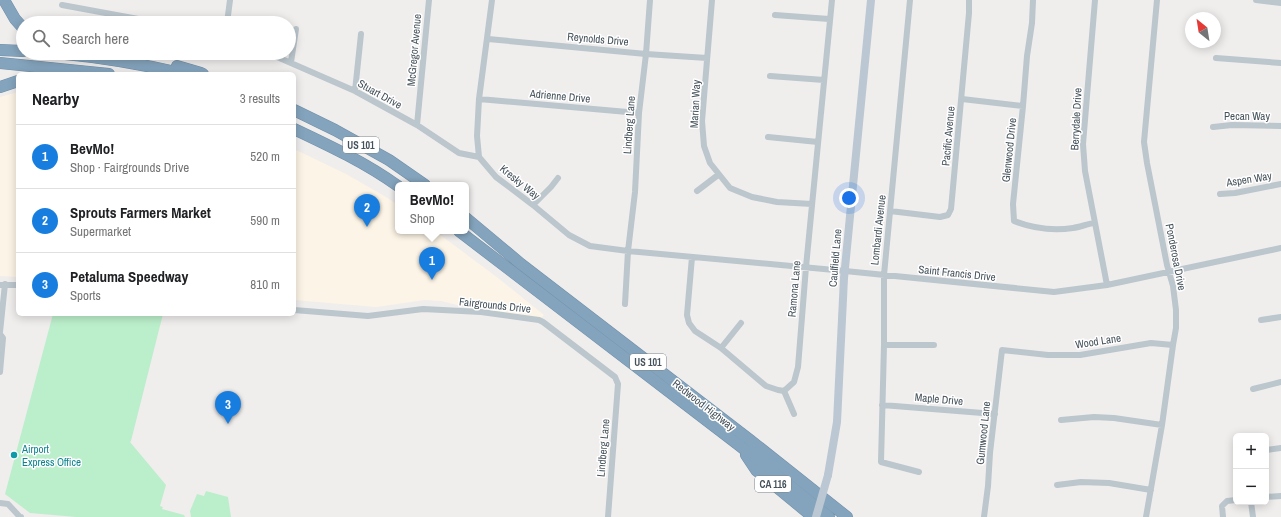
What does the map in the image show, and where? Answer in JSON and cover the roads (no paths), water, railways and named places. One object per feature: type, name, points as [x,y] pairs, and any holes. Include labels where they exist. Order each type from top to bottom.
[{"type":"highway","points":[[4,0],[16,20]]},
{"type":"highway","points":[[0,50],[16,51]]},
{"type":"highway","points":[[116,60],[176,72]]},
{"type":"highway","points":[[151,60],[201,72]]},
{"type":"highway","points":[[0,63],[89,72]]},
{"type":"highway","points":[[0,87],[16,82]]},
{"type":"highway","name":"US 101","points":[[296,111],[335,130],[389,160],[421,182]]},
{"type":"highway","name":"US 101","points":[[296,130],[330,146],[372,169],[395,184]]},
{"type":"highway","name":"Redwood Highway","points":[[469,221],[521,264],[848,517]]},
{"type":"highway","name":"Redwood Highway","points":[[463,234],[740,446],[829,517]]},
{"type":"highway","name":"CA 116","points":[[740,446],[756,470],[813,517]]},
{"type":"main road","name":"Caulfield Lane","points":[[816,517],[828,474],[837,422],[845,270],[871,0]]},
{"type":"street","points":[[228,16],[230,0]]},
{"type":"street","name":"McGregor Avenue","points":[[417,125],[429,0]]},
{"type":"street","points":[[479,157],[477,136],[479,99],[492,0]]},
{"type":"street","name":"Lindberg Lane","points":[[625,304],[628,251],[635,192],[639,113],[646,54],[650,0]]},
{"type":"street","name":"Marian Way","points":[[712,0],[702,121],[704,146],[710,163],[718,175],[730,188],[752,197],[777,202],[812,204]]},
{"type":"street","name":"Ramona Lane","points":[[784,391],[794,382],[798,367],[806,267],[832,0]]},
{"type":"street","name":"Lombardi Avenue","points":[[910,0],[884,275],[881,462],[919,472]]},
{"type":"street","name":"Pacific Avenue","points":[[890,211],[940,217],[948,215],[951,209],[962,99],[969,0]]},
{"type":"street","name":"Glenwood Drive","points":[[1033,0],[1014,204],[1014,221],[1025,225],[1048,229],[1073,228],[1094,223]]},
{"type":"street","name":"Berrydale Drive","points":[[1095,0],[1083,144],[1085,171],[1107,285]]},
{"type":"street","name":"Ponderosa Drive","points":[[1146,517],[1162,425],[1176,328],[1176,310],[1144,142],[1157,0]]},
{"type":"street","points":[[1256,0],[1281,3]]},
{"type":"street","points":[[62,5],[122,16]]},
{"type":"street","points":[[775,15],[829,19]]},
{"type":"street","points":[[355,91],[361,34]]},
{"type":"street","name":"Reynolds Drive","points":[[488,38],[646,54],[707,58]]},
{"type":"street","points":[[1216,58],[1281,64]]},
{"type":"street","name":"Stuart Drive","points":[[286,60],[355,91],[417,125],[459,153],[479,157]]},
{"type":"street","points":[[770,76],[824,80]]},
{"type":"street","name":"Adrienne Drive","points":[[479,99],[639,113]]},
{"type":"street","points":[[962,99],[1023,106]]},
{"type":"street","name":"Pecan Way","points":[[1213,127],[1232,125],[1281,126]]},
{"type":"street","points":[[768,137],[818,142]]},
{"type":"street","name":"Kresky Way","points":[[479,157],[496,177],[569,235],[590,246],[628,251]]},
{"type":"street","points":[[697,191],[718,175]]},
{"type":"street","points":[[533,205],[558,178]]},
{"type":"street","name":"Aspen Way","points":[[1220,194],[1235,193],[1281,184]]},
{"type":"street","name":"Saint Francis Drive","points":[[628,251],[845,270],[1054,292],[1107,285],[1281,248]]},
{"type":"street","points":[[692,257],[687,315],[689,323],[695,331],[721,348],[766,386],[784,391],[794,414]]},
{"type":"street","points":[[0,372],[3,338],[0,333],[2,284],[16,285]]},
{"type":"street","name":"Fairgrounds Drive","points":[[296,310],[368,316],[423,309],[481,312],[539,320],[617,380]]},
{"type":"street","points":[[1261,320],[1281,317]]},
{"type":"street","points":[[721,348],[740,323]]},
{"type":"street","name":"Wood Lane","points":[[1002,350],[1048,355],[1080,355],[1151,342],[1173,345]]},
{"type":"street","points":[[884,345],[934,345]]},
{"type":"street","name":"Gumwood Lane","points":[[984,517],[1002,350]]},
{"type":"street","name":"Lindberg Lane","points":[[608,517],[618,384],[617,380]]},
{"type":"street","points":[[1253,389],[1281,382]]},
{"type":"street","name":"Maple Drive","points":[[882,405],[994,414]]},
{"type":"street","points":[[1061,420],[1094,417],[1114,418],[1162,425]]},
{"type":"street","points":[[1269,450],[1281,448]]},
{"type":"street","points":[[1057,485],[1081,482],[1109,483],[1151,490]]},
{"type":"street","points":[[1269,497],[1281,496]]},
{"type":"street","points":[[1223,517],[1222,506],[1227,501],[1233,500]]},
{"type":"street","points":[[0,503],[8,504],[21,517]]},
{"type":"street","points":[[1252,505],[1254,517]]},
{"type":"place","name":"Sprouts Farmers Market","points":[[367,227]]},
{"type":"place","name":"BevMo!","points":[[432,280]]},
{"type":"place","name":"Petaluma Speedway","points":[[228,424]]},
{"type":"place","name":"Airport Express Office","points":[[14,455]]}]
